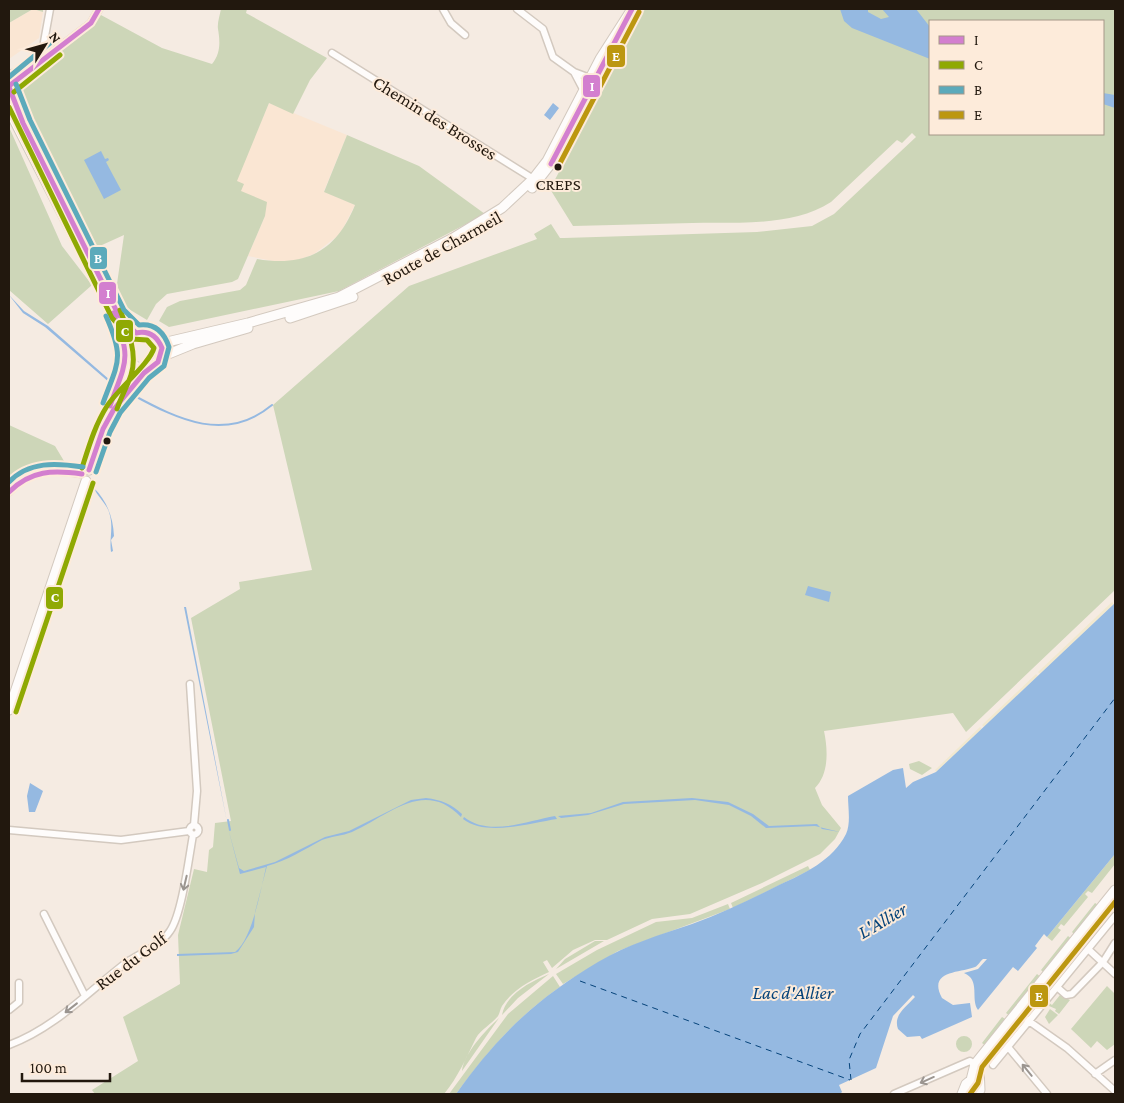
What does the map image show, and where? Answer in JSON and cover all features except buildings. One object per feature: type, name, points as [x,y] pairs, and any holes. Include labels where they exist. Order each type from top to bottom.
[{"type":"main road","name":"Route de Charmeil","points":[[158,339],[167,342],[248,323],[339,297],[478,225],[535,181],[632,9]]},
{"type":"main road","name":"Route de Charmeil","points":[[161,358],[193,344],[342,302],[435,252],[482,230],[510,210],[563,145],[581,109],[590,84]]},
{"type":"main road","points":[[9,86],[16,125],[118,314],[125,324],[136,333]]},
{"type":"main road","points":[[9,110],[114,315],[126,357],[124,371],[86,475],[9,710]]},
{"type":"main road","points":[[103,429],[114,409],[161,358],[162,348],[158,339],[150,333],[136,333],[128,338],[124,348]]},
{"type":"main road","points":[[126,357],[136,368],[150,368]]},
{"type":"main road","points":[[1018,1013],[1115,890]]},
{"type":"main road","points":[[975,1081],[966,1084],[972,1093],[980,1088],[975,1081],[974,1064],[1115,898]]},
{"type":"street","points":[[47,56],[44,42],[50,9]]},
{"type":"street","points":[[9,86],[91,23],[100,9]]},
{"type":"street","points":[[443,9],[451,23],[465,35]]},
{"type":"street","points":[[518,9],[543,29],[553,57],[590,84]]},
{"type":"street","name":"Chemin des Brosses","points":[[332,53],[535,181]]},
{"type":"street","points":[[9,74],[29,69]]},
{"type":"street","points":[[574,72],[590,84]]},
{"type":"street","points":[[9,492],[17,482],[34,472],[86,475]]},
{"type":"street","name":"Rue du Golf","points":[[9,1045],[37,1033],[171,931],[186,879],[197,791],[190,684]]},
{"type":"street","points":[[9,830],[121,840],[192,830]]},
{"type":"street","points":[[44,914],[85,996]]},
{"type":"street","points":[[993,1065],[1115,916]]},
{"type":"street","points":[[1057,987],[1066,995],[1072,994],[1103,962],[1115,943]]},
{"type":"street","points":[[1088,950],[1115,974]]},
{"type":"street","points":[[9,1010],[19,1002],[19,983]]},
{"type":"street","points":[[1018,1013],[1068,1048],[1115,1091]]},
{"type":"street","points":[[1008,1047],[1046,1094]]},
{"type":"street","points":[[1095,1074],[1115,1060]]},
{"type":"street","points":[[894,1094],[974,1064]]},
{"type":"shaded area","points":[[33,9],[43,12],[39,38],[9,59],[9,23]]},
{"type":"shaded area","points":[[269,103],[347,135],[324,191],[355,205],[340,234],[314,254],[296,261],[278,262],[248,256],[265,216],[265,209],[241,191],[236,181]]},
{"type":"green space","points":[[9,9],[33,9],[9,23]]},
{"type":"green space","points":[[221,9],[247,9],[246,13],[327,58],[310,80],[293,114],[269,103],[237,181],[244,184],[241,191],[267,202],[265,216],[238,279],[232,282],[167,294],[156,304],[147,320],[122,305],[116,291],[124,235],[91,250],[26,121],[18,96],[27,76],[93,27],[101,15],[162,48],[212,64],[217,56],[219,47],[218,24]]},
{"type":"green space","points":[[645,9],[1115,9],[1115,590],[966,732],[953,713],[824,731],[826,746],[825,769],[820,782],[815,788],[822,805],[841,828],[835,839],[820,854],[762,883],[690,914],[652,919],[607,940],[595,940],[573,950],[552,968],[547,960],[543,962],[549,972],[523,986],[506,1000],[498,1016],[476,1038],[458,1074],[444,1094],[95,1094],[92,1090],[138,1061],[123,1017],[180,984],[178,935],[194,869],[207,872],[209,850],[213,847],[215,823],[231,821],[191,618],[240,589],[239,582],[312,570],[273,405],[409,286],[537,239],[534,234],[551,224],[560,238],[757,232],[812,226],[834,214],[916,137],[912,133],[902,143],[897,140],[831,202],[799,216],[746,223],[573,226],[550,189]]},
{"type":"green space","points":[[9,127],[62,246],[92,285],[48,324],[9,290]]},
{"type":"green space","points":[[347,135],[419,166],[485,214],[339,291],[169,327],[159,321],[167,307],[180,301],[240,290],[246,285],[257,259],[290,261],[317,253],[328,245],[347,221],[355,205],[324,192]]},
{"type":"green space","points":[[9,425],[55,446],[67,466],[35,466],[15,475],[9,481]]},
{"type":"green space","points":[[919,761],[932,768],[922,775],[910,769],[909,764]]},
{"type":"green space","points":[[1115,854],[1115,864],[1092,893],[1088,891],[1085,894],[1088,897],[1064,926],[1061,924],[1058,928],[1061,930],[1052,941],[1047,937]]},
{"type":"green space","points":[[808,866],[810,870],[733,908],[731,903]]},
{"type":"green space","points":[[1095,903],[1100,906],[1076,936],[1072,932]]},
{"type":"green space","points":[[728,904],[730,909],[618,951],[563,984],[556,974],[597,950],[656,922],[692,918]]},
{"type":"green space","points":[[1068,936],[1073,940],[1045,974],[1041,970]]},
{"type":"green space","points":[[595,941],[604,941],[556,969],[565,959]]},
{"type":"green space","points":[[549,974],[518,998],[502,1015],[508,1001],[514,995],[527,985]]},
{"type":"green space","points":[[1037,974],[1042,978],[1010,1016],[1006,1013]]},
{"type":"green space","points":[[553,976],[560,987],[530,1010],[504,1036],[456,1094],[449,1094],[508,1014]]},
{"type":"green space","points":[[1107,986],[1115,994],[1115,1044],[1107,1050],[1097,1041],[1091,1048],[1071,1029]]},
{"type":"green space","points":[[1060,995],[1070,1000],[1059,1014],[1055,1011],[1056,1009],[1049,1006],[1048,1002],[1052,1005]]},
{"type":"green space","points":[[1050,1009],[1058,1015],[1049,1024],[1045,1017]]},
{"type":"green space","points":[[1002,1017],[1007,1020],[986,1046],[982,1043]]},
{"type":"green space","points":[[499,1018],[462,1071],[471,1049]]},
{"type":"green space","points":[[964,1036],[972,1044],[964,1052],[956,1044]]},
{"type":"sand","points":[[1112,602],[1114,604],[1040,674],[1038,672]]},
{"type":"sand","points":[[1036,674],[1038,676],[984,727],[982,725]]},
{"type":"sand","points":[[980,727],[982,729],[936,772],[935,770]]},
{"type":"water","points":[[840,9],[868,9],[868,12],[881,19],[889,17],[882,9],[916,9],[929,26],[929,59],[852,28],[844,21]]},
{"type":"water","points":[[1104,93],[1115,95],[1115,108],[1104,104]]},
{"type":"water","points":[[553,103],[559,108],[550,120],[544,115]]},
{"type":"water","points":[[101,151],[105,159],[108,158],[109,160],[106,162],[121,190],[104,199],[84,160]]},
{"type":"water","points":[[9,295],[24,311],[48,326],[111,381],[110,383],[45,327],[23,313]]},
{"type":"water","points":[[94,488],[106,504],[111,516],[114,536],[111,540],[111,523],[106,506]]},
{"type":"water","points":[[808,586],[831,592],[829,602],[805,595]]},
{"type":"water","name":"Lac d'Allier","points":[[1115,603],[1115,854],[1047,937],[1044,934],[1035,946],[1037,948],[1018,971],[1013,967],[978,1010],[975,1001],[974,985],[969,976],[964,973],[978,969],[987,959],[983,959],[975,967],[942,977],[939,982],[939,989],[942,998],[953,1005],[970,1003],[972,1017],[922,1039],[920,1036],[907,1037],[898,1029],[897,1020],[901,1012],[915,997],[913,995],[893,1016],[876,1068],[839,1085],[842,1092],[840,1094],[456,1094],[503,1036],[537,1004],[598,962],[644,940],[725,911],[798,876],[826,859],[848,830],[848,796],[893,770],[903,768],[906,788],[913,782],[936,772]]},
{"type":"water","points":[[184,607],[186,607],[227,822]]},
{"type":"water","points":[[30,783],[43,791],[35,812],[29,812],[27,796]]},
{"type":"water","points":[[426,798],[437,800],[450,805],[462,814],[461,817],[447,806],[433,801],[420,800],[406,804],[352,832],[322,840],[289,858],[267,866],[262,884],[266,867],[240,874],[228,828],[239,868],[244,871],[275,862],[325,837],[349,831],[411,800]]},
{"type":"water","points":[[692,798],[728,802],[753,814],[769,826],[817,824],[820,827],[766,828],[751,816],[729,805],[695,800],[624,804],[588,815],[561,818],[558,816],[591,813],[623,802]]},
{"type":"water","points":[[555,816],[557,819],[521,826],[496,828],[473,824],[463,819],[464,817],[474,823],[496,827]]},
{"type":"water","points":[[255,914],[254,927],[238,952],[231,954],[177,956],[177,954],[235,952],[246,937]]},
{"type":"waterway","points":[[133,395],[168,412],[202,424],[220,425],[237,423],[255,417],[272,405]]},
{"type":"waterway","points":[[228,820],[230,830]]},
{"type":"ferry route","points":[[851,1080],[849,1060],[860,1034],[1115,698]]},
{"type":"ferry route","points":[[580,981],[850,1080]]},
{"type":"transit line","name":"I","points":[[9,86],[91,23],[99,9]]},
{"type":"transit line","name":"I","points":[[551,164],[632,9]]},
{"type":"transit line","name":"E","points":[[558,167],[639,12]]},
{"type":"transit line","name":"B","points":[[9,77],[50,43]]},
{"type":"transit line","name":"C","points":[[14,92],[60,55]]},
{"type":"transit line","name":"B","points":[[16,84],[30,120],[124,310],[139,325],[150,325],[162,333],[169,347],[164,366],[149,378],[120,413],[110,432],[96,472]]},
{"type":"transit line","name":"I","points":[[9,87],[23,123],[118,314],[136,333],[145,332],[155,337],[162,348],[158,362],[144,373],[114,409],[103,429],[89,470]]},
{"type":"transit line","name":"C","points":[[9,107],[112,318],[132,339],[147,340],[154,348],[147,361],[107,406],[96,428],[82,468]]},
{"type":"transit line","name":"C","points":[[117,409],[133,367],[133,350],[120,310]]},
{"type":"transit line","name":"I","points":[[110,406],[125,361],[123,341],[113,313]]},
{"type":"transit line","name":"B","points":[[103,403],[116,369],[117,360],[116,342],[106,316]]},
{"type":"transit line","name":"B","points":[[9,482],[25,470],[43,465],[83,467]]},
{"type":"transit line","name":"I","points":[[9,492],[26,479],[43,473],[82,474]]},
{"type":"transit line","name":"C","points":[[16,712],[93,483]]},
{"type":"transit line","name":"E","points":[[970,1094],[978,1083],[982,1067],[1115,902]]},
{"type":"place","name":"CREPS","points":[[558,167]]},
{"type":"water label","name":"L'Allier","points":[[882,920]]}]
